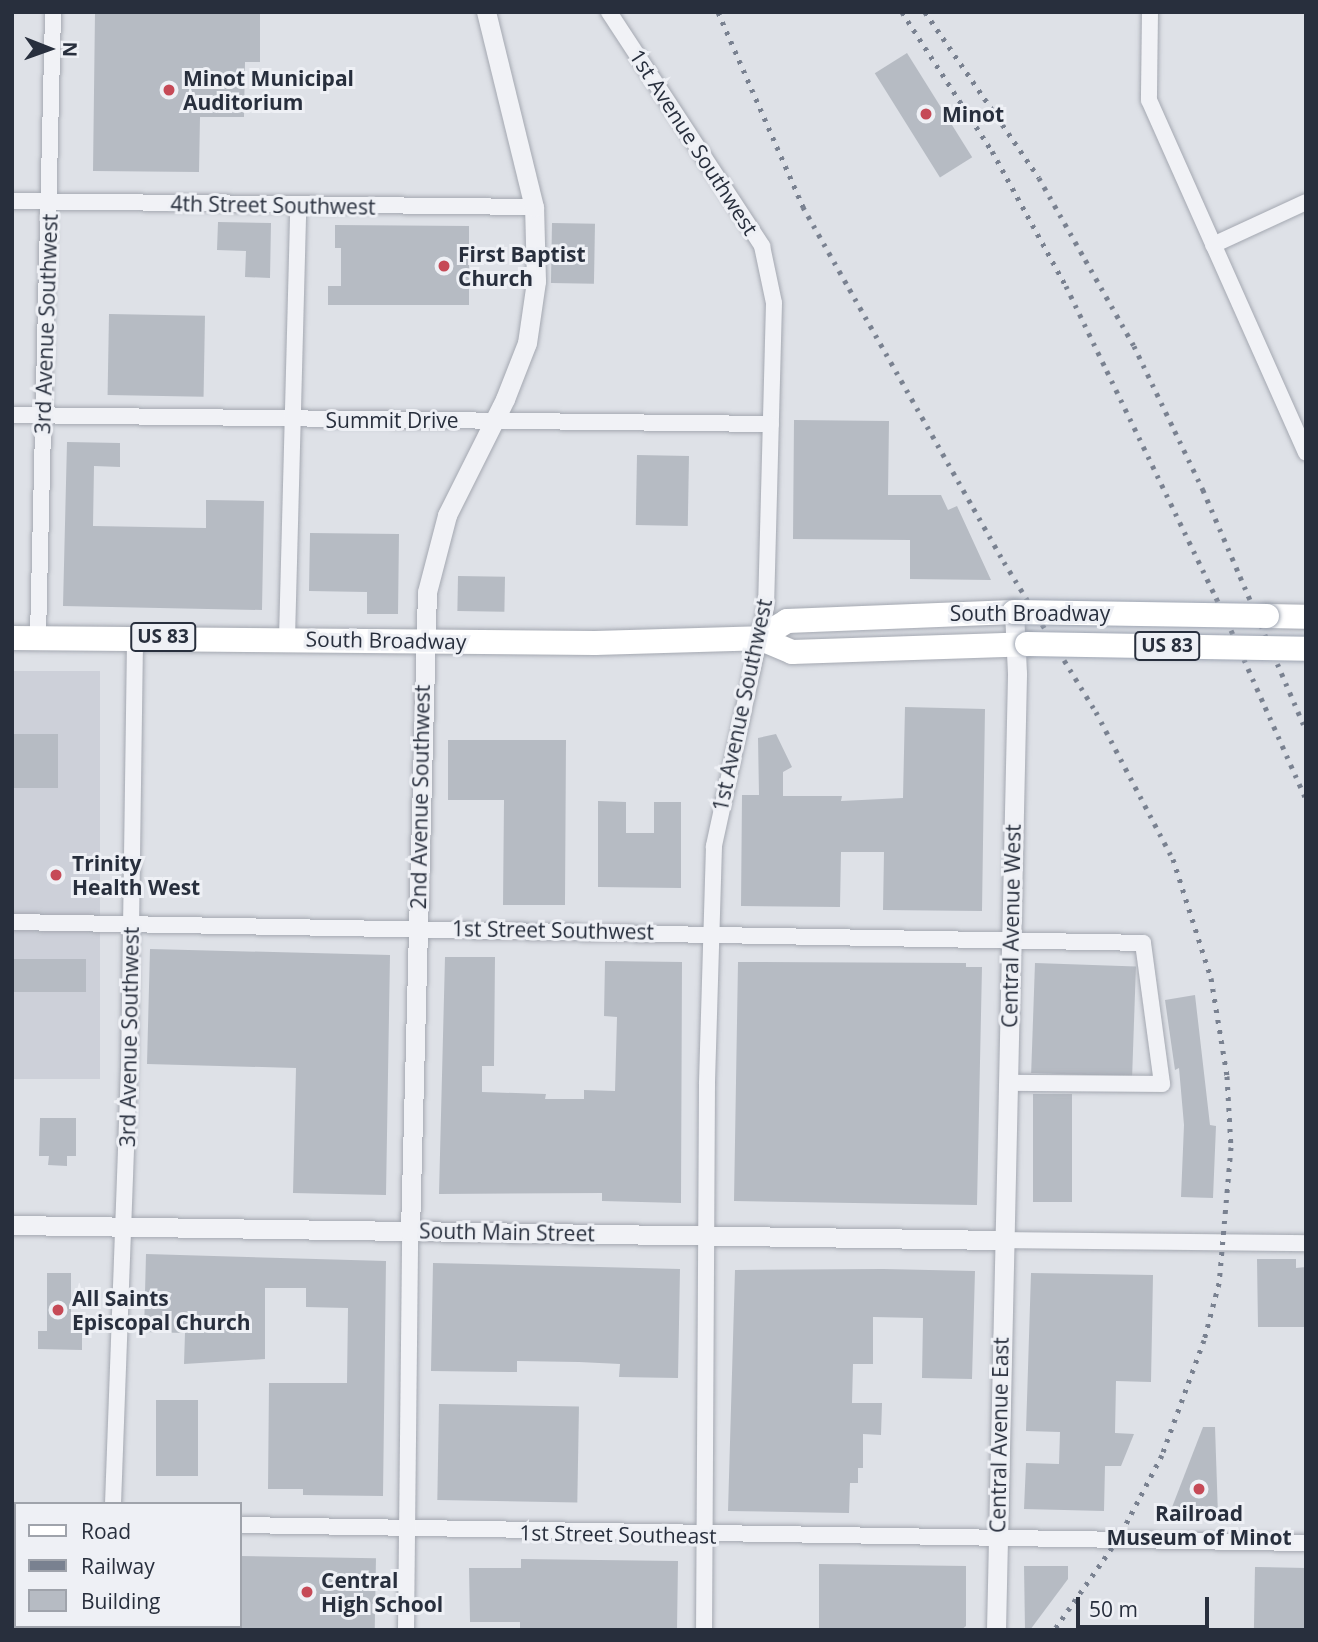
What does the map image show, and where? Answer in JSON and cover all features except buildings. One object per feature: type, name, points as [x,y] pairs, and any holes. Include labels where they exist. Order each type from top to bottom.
[{"type":"main road","name":"South Broadway","points":[[759,638],[787,621],[1014,612],[1306,617]]},
{"type":"main road","name":"South Broadway","points":[[12,638],[287,638],[629,643],[759,638],[792,652],[1022,644],[1306,649]]},
{"type":"street","name":"3rd Avenue Southwest","points":[[38,636],[53,12]]},
{"type":"street","name":"2nd Avenue Southwest","points":[[410,1231],[427,592],[447,515],[493,421],[530,329],[536,281],[534,207],[486,12]]},
{"type":"street","name":"1st Avenue Southwest","points":[[609,12],[762,246],[774,303],[766,607],[717,819],[712,933],[704,1630]]},
{"type":"street","points":[[1150,12],[1149,100],[1306,453]]},
{"type":"street","name":"4th Street Southwest","points":[[12,201],[298,207],[534,207]]},
{"type":"street","points":[[1213,245],[1306,202]]},
{"type":"street","points":[[287,638],[298,207]]},
{"type":"street","name":"Summit Drive","points":[[12,415],[771,424]]},
{"type":"street","name":"Central Avenue West","points":[[1002,1240],[1022,644],[1014,612]]},
{"type":"street","name":"3rd Avenue Southwest","points":[[113,1502],[125,1226],[135,637]]},
{"type":"street","name":"1st Street Southwest","points":[[12,922],[416,927],[1143,943],[1162,1084],[1008,1083]]},
{"type":"street","name":"South Main Street","points":[[12,1225],[1002,1240]]},
{"type":"street","points":[[405,1630],[410,1231]]},
{"type":"street","points":[[1002,1240],[1306,1243]]},
{"type":"street","name":"Central Avenue East","points":[[996,1630],[1002,1240]]},
{"type":"street","name":"1st Street Southeast","points":[[242,1525],[705,1536],[1306,1543]]},
{"type":"shaded area","name":"Trinity Health West","points":[[12,671],[100,671],[100,1079],[12,1079]]},
{"type":"railway","points":[[718,12],[803,207],[1004,562],[1096,712],[1173,859],[1211,978],[1227,1076],[1231,1147],[1219,1283],[1204,1340],[1162,1455],[1118,1539],[1054,1630]]},
{"type":"railway","points":[[902,12],[992,151],[1066,286],[1227,621],[1306,799]]},
{"type":"railway","points":[[925,12],[1039,178],[1134,346],[1203,490],[1306,730]]},
{"type":"place","name":"Minot Municipal Auditorium","points":[[169,90]]},
{"type":"place","name":"Minot","points":[[926,114]]},
{"type":"place","name":"First Baptist Church","points":[[444,266]]},
{"type":"place","name":"Trinity Health West","points":[[56,875]]},
{"type":"place","name":"All Saints Episcopal Church","points":[[58,1310]]},
{"type":"place","name":"Railroad Museum of Minot","points":[[1199,1489]]},
{"type":"place","name":"Central High School","points":[[307,1592]]}]
